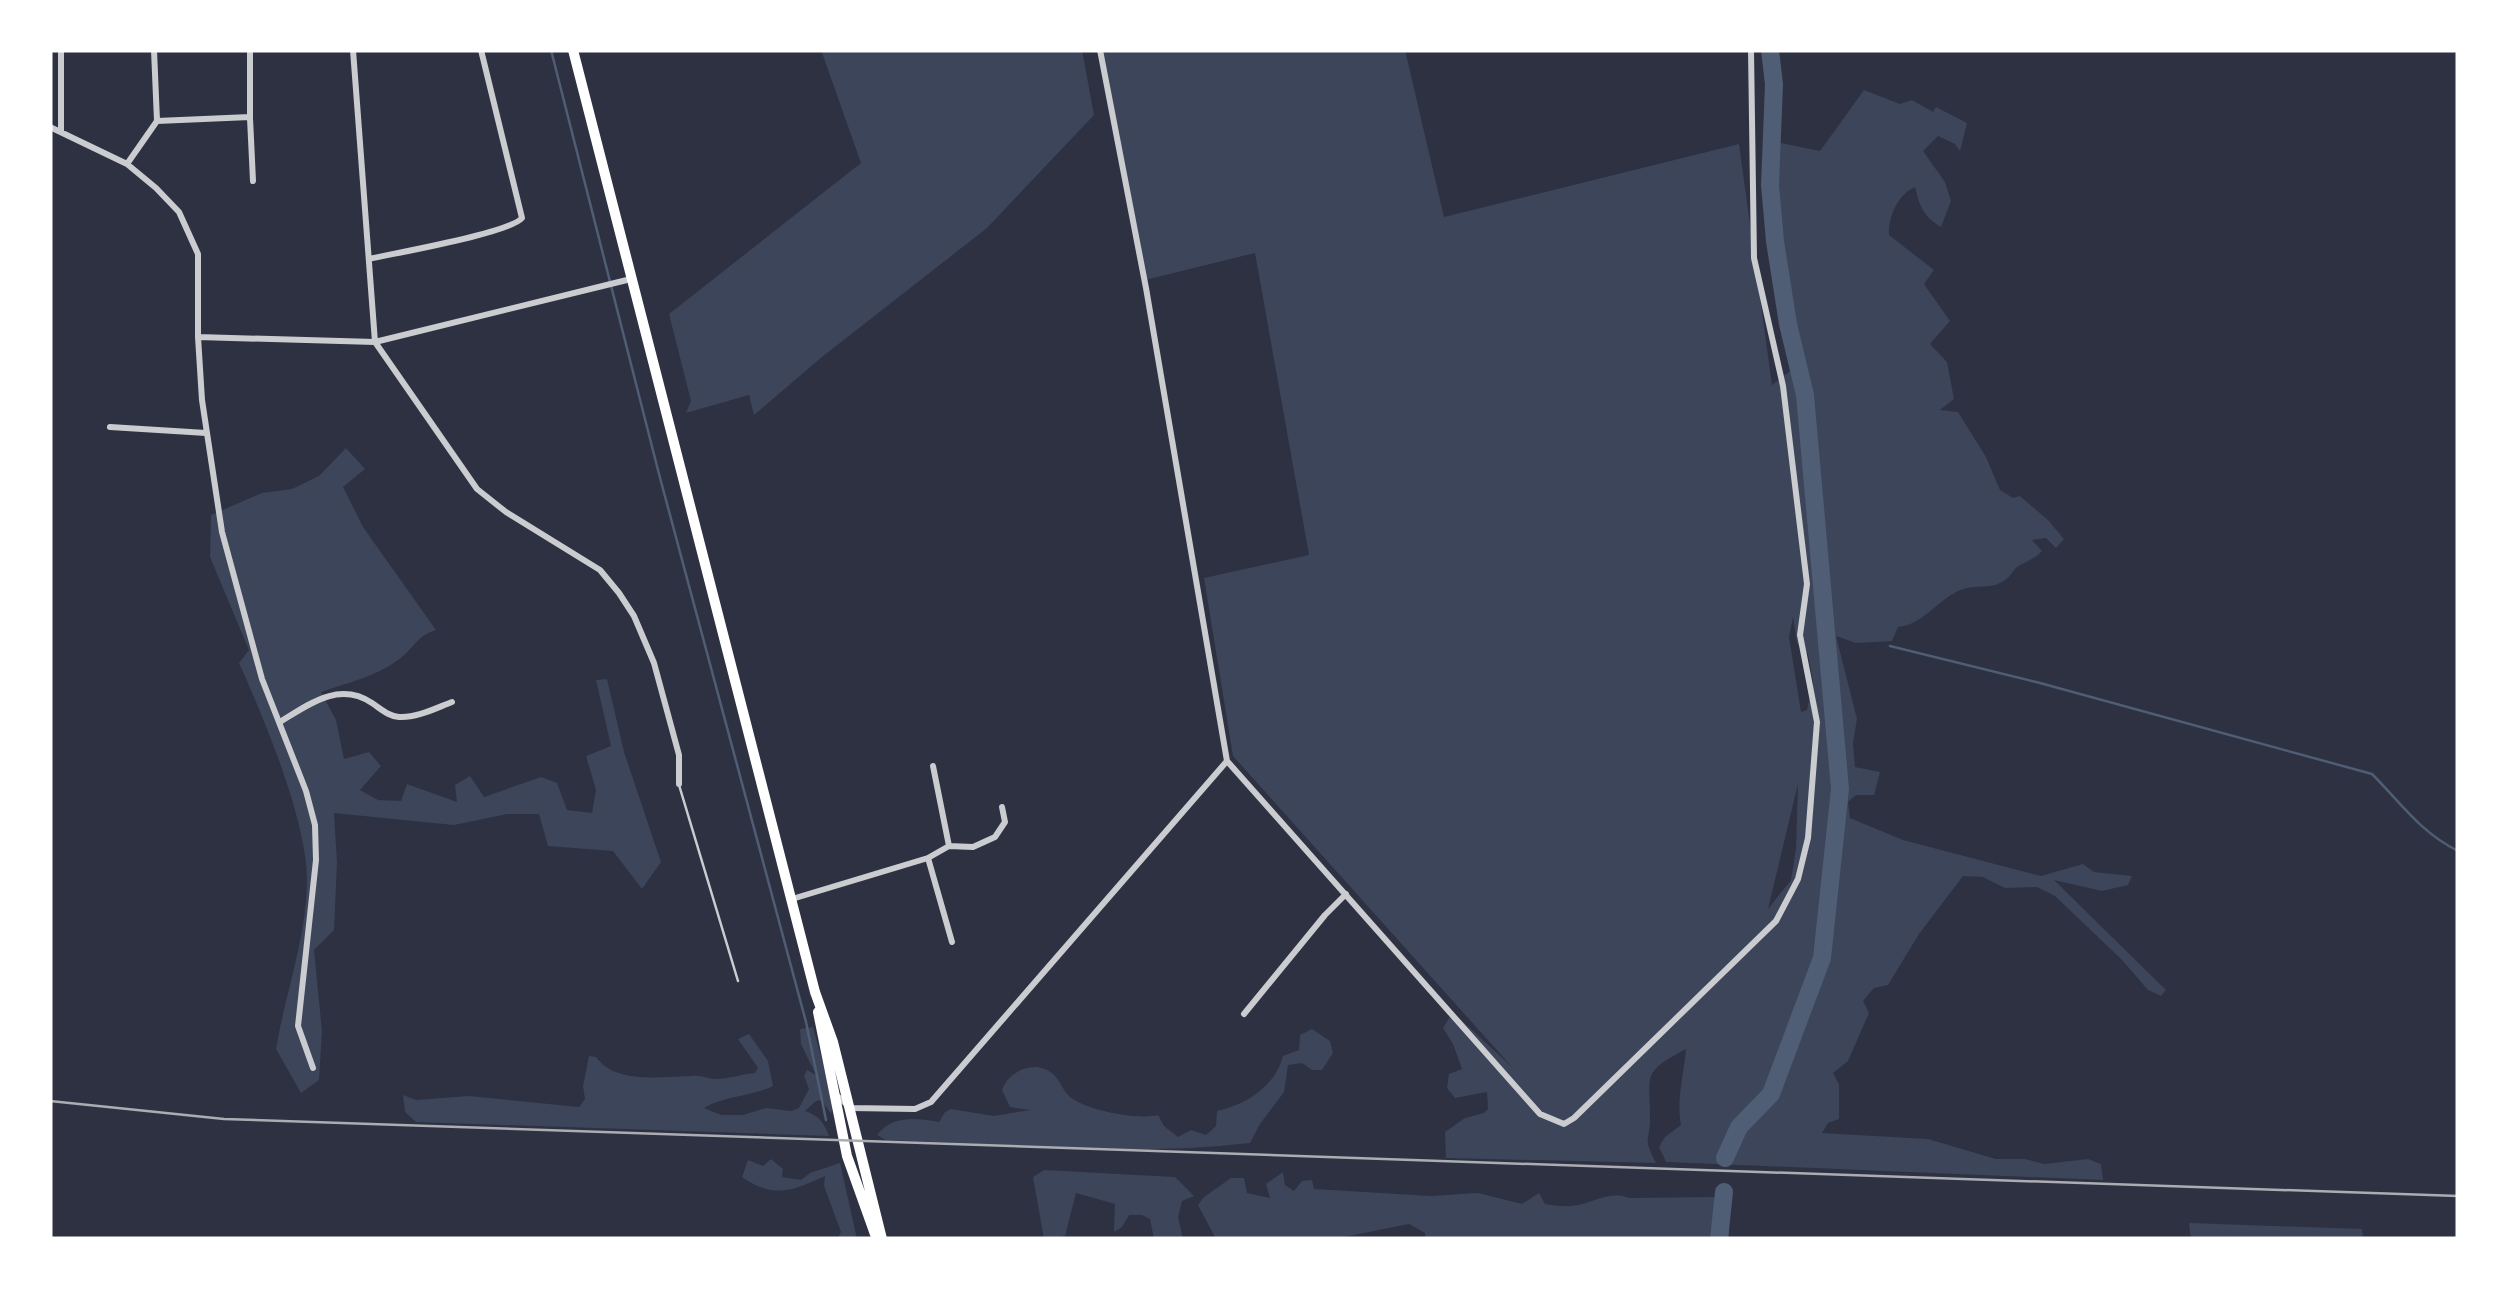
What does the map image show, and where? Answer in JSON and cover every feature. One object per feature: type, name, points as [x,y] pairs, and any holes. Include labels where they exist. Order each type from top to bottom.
[{"type":"main road","points":[[573,50],[815,992],[851,1108],[879,1239]]},
{"type":"main road","points":[[815,992],[822,1045],[847,1156],[879,1239]]},
{"type":"street","points":[[61,50],[61,131]]},
{"type":"street","points":[[126,164],[157,121],[154,50]]},
{"type":"street","points":[[250,50],[253,182]]},
{"type":"street","points":[[353,50],[376,342],[477,489],[506,512],[600,570],[619,593],[634,616],[654,663],[679,755],[678,784]]},
{"type":"street","points":[[369,260],[492,231],[517,224],[522,218],[480,50]]},
{"type":"street","points":[[1100,50],[1146,288],[1227,761],[1540,1114],[1564,1124],[1776,921],[1798,878],[1808,838],[1816,722],[1800,635],[1806,584],[1783,386],[1754,258],[1750,50]]},
{"type":"street","points":[[157,121],[250,117]]},
{"type":"street","points":[[50,127],[126,164],[179,212],[198,254],[198,336],[206,433],[222,532],[262,679],[315,825],[316,860],[298,1026],[313,1068]]},
{"type":"street","points":[[198,336],[376,342],[632,278]]},
{"type":"street","points":[[110,427],[206,433]]},
{"type":"street","points":[[280,722],[313,701],[338,693],[356,693],[390,715],[402,718],[452,702]]},
{"type":"street","points":[[834,1092],[851,1108],[916,1109],[931,1102],[1227,761]]},
{"type":"street","points":[[933,766],[949,846]]},
{"type":"street","points":[[792,899],[928,858],[949,846],[973,847],[995,838],[1005,822],[1002,807]]},
{"type":"street","points":[[928,858],[952,942]]},
{"type":"street","points":[[1244,1014],[1325,914],[1346,894]]},
{"type":"lane","points":[[678,784],[738,981]]},
{"type":"shaded area","points":[[821,50],[1082,50],[1094,115],[987,228],[754,415],[749,395],[686,413],[691,401],[669,314],[861,163]]},
{"type":"shaded area","points":[[1101,50],[1405,50],[1444,217],[1739,144],[1772,385],[1793,369],[1775,293],[1765,140],[1820,151],[1864,90],[1900,104],[1912,100],[1933,112],[1936,107],[1967,123],[1960,151],[1938,136],[1923,151],[1945,182],[1951,201],[1941,227],[1923,210],[1915,187],[1895,207],[1889,235],[1934,270],[1924,284],[1950,321],[1930,344],[1947,362],[1954,399],[1940,410],[1958,412],[1986,457],[2000,490],[2013,498],[2020,496],[2064,539],[2056,548],[2046,538],[2032,540],[2042,551],[2007,579],[1996,585],[1958,591],[1917,621],[1898,627],[1892,641],[1856,643],[1836,636],[1857,719],[1855,767],[1880,772],[1874,795],[1856,795],[1848,802],[1850,818],[1903,840],[2041,876],[2083,864],[2094,872],[2132,876],[2128,885],[2102,891],[2054,880],[2166,990],[2161,996],[2148,990],[2055,896],[2037,887],[2005,888],[1983,877],[1963,876],[1919,934],[1888,985],[1874,988],[1863,1001],[1869,1013],[1848,1061],[1833,1073],[1839,1084],[1839,1119],[1828,1123],[1822,1133],[1928,1139],[1996,1159],[2025,1159],[2044,1164],[2088,1159],[2101,1164],[2103,1180],[1666,1162],[1659,1147],[1681,1125],[1686,1049],[1661,1064],[1651,1076],[1648,1143],[1656,1163],[1446,1158],[1445,1132],[1488,1109],[1487,1092],[1455,1098],[1447,1088],[1449,1074],[1462,1069],[1443,1028],[1451,1015],[1458,1017],[1512,1067],[1233,756],[1204,578],[1309,555],[1255,253],[1145,280]],"holes":[[[1793,617],[1797,643],[1808,654],[1813,682],[1807,710],[1801,712],[1789,637]],[[1798,784],[1791,880],[1768,909]]]},
{"type":"shaded area","points":[[346,448],[365,469],[343,487],[363,527],[436,630],[380,671],[321,692],[336,720],[344,759],[369,752],[381,766],[360,790],[378,800],[401,801],[407,784],[457,802],[455,785],[470,776],[484,797],[541,777],[557,783],[567,810],[592,813],[596,790],[586,756],[611,746],[596,680],[607,679],[624,752],[661,862],[642,889],[613,851],[548,846],[539,814],[507,814],[454,825],[334,813],[334,930],[314,950],[322,1031],[319,1080],[301,1093],[276,1049],[303,925],[305,858],[283,771],[239,663],[249,650],[210,557],[211,515],[262,493],[292,489],[319,476]]},
{"type":"shaded area","points":[[813,1027],[834,1104],[831,1114],[821,1100],[805,1111],[820,1120],[829,1136],[416,1122],[405,1112],[403,1095],[416,1100],[469,1096],[579,1107],[585,1099],[583,1086],[589,1056],[615,1072],[640,1077],[716,1079],[755,1073],[758,1068],[738,1039],[749,1034],[768,1061],[773,1086],[704,1108],[721,1115],[743,1115],[766,1108],[791,1111],[799,1108],[809,1089],[804,1076],[807,1070],[816,1075],[801,1044],[800,1029]]},
{"type":"shaded area","points":[[1312,1029],[1330,1041],[1333,1053],[1322,1070],[1312,1070],[1302,1063],[1288,1065],[1284,1092],[1250,1143],[1114,1149],[886,1140],[877,1135],[897,1121],[939,1122],[951,1109],[994,1116],[1030,1110],[1010,1107],[1002,1090],[1017,1072],[1039,1067],[1053,1074],[1070,1097],[1081,1103],[1127,1115],[1158,1115],[1178,1137],[1191,1130],[1206,1135],[1216,1126],[1217,1111],[1258,1093],[1273,1077],[1283,1056],[1299,1050],[1300,1035]]},
{"type":"shaded area","points":[[771,1159],[783,1169],[782,1177],[801,1180],[840,1163],[857,1239],[837,1239],[841,1232],[824,1186],[825,1176],[783,1190],[764,1188],[742,1177],[748,1160],[763,1166]]},
{"type":"shaded area","points":[[1044,1170],[1175,1177],[1194,1196],[1182,1201],[1178,1217],[1183,1239],[1154,1239],[1150,1219],[1142,1215],[1129,1215],[1114,1232],[1115,1204],[1076,1193],[1065,1236],[1044,1239],[1033,1177]]},
{"type":"shaded area","points":[[1283,1172],[1285,1185],[1294,1191],[1302,1181],[1312,1180],[1314,1189],[1431,1196],[1478,1193],[1522,1204],[1539,1193],[1545,1204],[1565,1206],[1615,1195],[1713,1197],[1728,1209],[1729,1239],[1425,1239],[1425,1233],[1409,1224],[1334,1239],[1216,1239],[1198,1205],[1204,1197],[1231,1178],[1244,1178],[1247,1193],[1270,1198],[1266,1184]]},
{"type":"shaded area","points":[[2189,1223],[2362,1229],[2363,1239],[2191,1239]]},
{"type":"waterway","points":[[551,50],[659,474],[806,1022],[826,1120]]},
{"type":"waterway","points":[[1725,1158],[1739,1127],[1771,1094],[1822,958],[1840,789],[1805,395],[1788,324],[1775,241],[1770,185],[1774,84],[1770,50]]},
{"type":"waterway","points":[[1890,646],[2372,774],[2422,826],[2458,851]]},
{"type":"waterway","points":[[1719,1239],[1724,1192]]},
{"type":"railway","points":[[50,1101],[224,1119],[2458,1196]]}]
